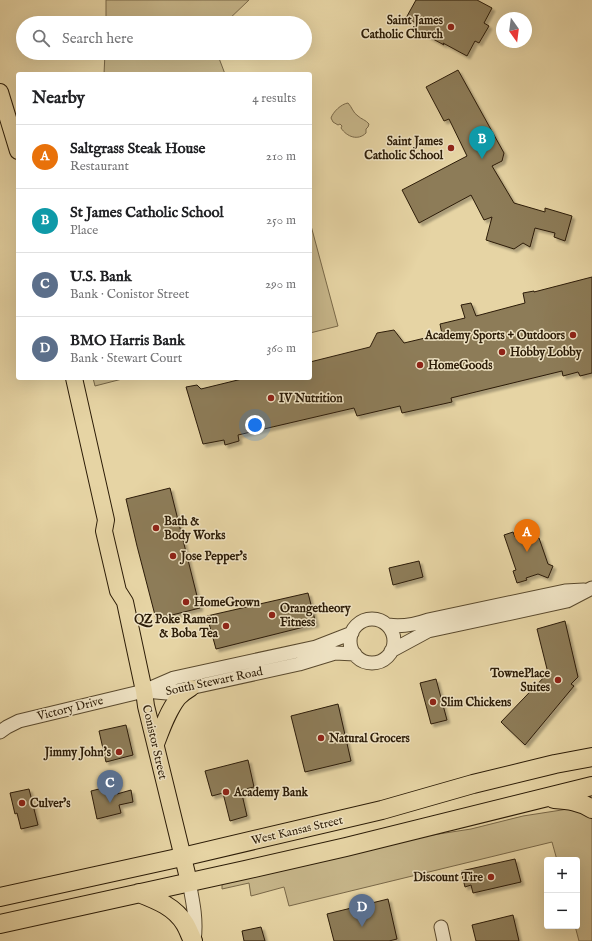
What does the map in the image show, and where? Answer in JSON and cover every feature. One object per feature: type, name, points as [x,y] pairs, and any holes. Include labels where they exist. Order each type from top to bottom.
[{"type":"highway","name":"West Kansas Street","points":[[0,897],[182,857],[382,810],[523,771],[592,757]]},
{"type":"highway","points":[[568,762],[592,771]]},
{"type":"highway","points":[[0,924],[346,846],[592,786]]},
{"type":"highway","points":[[543,797],[576,801],[592,809]]},
{"type":"highway","points":[[139,893],[158,901],[174,911],[185,923],[193,941]]},
{"type":"main road","points":[[0,92],[16,144]]},
{"type":"main road","name":"Conistor Street","points":[[74,380],[106,520],[114,528],[128,588],[125,602],[146,706],[189,882]]},
{"type":"main road","points":[[156,744],[166,718],[173,706],[190,688]]},
{"type":"street","points":[[388,625],[407,626],[565,590],[590,589]]},
{"type":"street","points":[[391,651],[428,631],[567,600],[590,589]]},
{"type":"street","points":[[375,619],[388,625],[392,631],[394,645],[387,657],[381,661],[374,662],[367,662],[360,659],[355,654],[350,640],[356,627],[361,622],[375,619]]},
{"type":"street","name":"South Stewart Road","points":[[144,691],[174,678],[316,647],[352,633]]},
{"type":"street","name":"South Stewart Road","points":[[144,691],[167,693],[299,664],[335,652],[355,654]]},
{"type":"street","name":"Victory Drive","points":[[0,732],[7,727],[25,719],[144,691]]},
{"type":"street","points":[[189,882],[195,916],[193,941]]},
{"type":"street","points":[[441,927],[444,941]]},
{"type":"shaded area","points":[[106,0],[249,0],[232,16],[106,16]]},
{"type":"shaded area","points":[[105,60],[220,60],[224,72],[104,72]]},
{"type":"shaded area","points":[[348,103],[356,115],[369,124],[366,129],[366,133],[360,137],[349,136],[343,131],[340,124],[338,125],[333,122],[331,118],[338,109]]},
{"type":"shaded area","points":[[312,229],[338,326],[312,332]]},
{"type":"shaded area","points":[[94,380],[118,380],[95,386]]},
{"type":"shaded area","points":[[568,809],[592,815],[592,941],[579,941],[576,929],[580,929],[580,857],[556,857],[552,842],[289,906],[284,887],[251,896],[249,883],[222,889],[222,884],[413,838],[471,829],[523,816]]},
{"type":"building","name":"Saint James Catholic Church","points":[[416,0],[477,0],[492,8],[484,23],[489,26],[479,43],[475,41],[467,56],[413,28],[416,23],[406,18]]},
{"type":"building","points":[[458,70],[504,153],[502,161],[492,166],[514,203],[545,212],[545,208],[572,216],[565,241],[554,237],[555,233],[535,228],[530,247],[523,243],[514,249],[486,240],[492,217],[484,220],[471,195],[419,223],[402,190],[467,156],[449,119],[444,121],[426,87]]},
{"type":"building","points":[[592,277],[592,373],[580,376],[578,372],[563,376],[562,371],[451,398],[452,402],[402,413],[400,406],[357,416],[354,408],[238,435],[239,441],[225,445],[224,440],[203,444],[186,387],[197,385],[201,389],[238,380],[312,380],[312,362],[370,347],[377,333],[394,330],[404,343],[442,334],[440,324],[465,318],[461,305],[471,303],[476,316],[525,303],[523,293],[534,292]]},
{"type":"building","points":[[170,488],[200,608],[156,619],[126,499]]},
{"type":"building","points":[[533,531],[536,539],[539,538],[548,564],[553,566],[548,578],[538,574],[517,583],[513,571],[516,570],[504,535],[513,532],[515,537]]},
{"type":"building","points":[[419,561],[423,577],[393,585],[389,568]]},
{"type":"building","points":[[308,593],[316,624],[216,649],[207,616]]},
{"type":"building","name":"TownePlace Suites","points":[[565,621],[578,677],[571,684],[574,686],[525,745],[501,722],[548,673],[537,629]]},
{"type":"building","name":"Slim Chickens","points":[[436,679],[447,720],[431,724],[420,683]]},
{"type":"building","name":"Natural Grocers","points":[[338,704],[351,761],[305,772],[291,716]]},
{"type":"building","points":[[126,725],[133,755],[106,762],[99,731]]},
{"type":"building","name":"Academy Bank","points":[[248,760],[254,787],[241,790],[247,816],[230,821],[223,793],[212,796],[205,771]]},
{"type":"building","points":[[115,785],[117,794],[131,790],[133,802],[119,805],[121,813],[97,819],[91,791]]},
{"type":"building","name":"Culver's","points":[[29,789],[38,825],[21,829],[17,813],[15,814],[10,793]]},
{"type":"building","name":"Discount Tire","points":[[515,859],[521,882],[473,893],[471,885],[465,887],[461,871]]},
{"type":"building","points":[[388,899],[397,939],[389,941],[334,941],[327,914]]},
{"type":"building","points":[[513,915],[519,941],[476,941],[472,925]]},
{"type":"building","points":[[261,927],[265,941],[244,941],[242,931]]},
{"type":"place","name":"Saint James Catholic Church","points":[[451,27]]},
{"type":"place","name":"Saint James Catholic School","points":[[451,148]]},
{"type":"place","name":"St James Catholic School","points":[[482,159]]},
{"type":"place","name":"Academy Sports + Outdoors","points":[[573,335]]},
{"type":"place","name":"Hobby Lobby","points":[[502,352]]},
{"type":"place","name":"HomeGoods","points":[[420,365]]},
{"type":"place","name":"IV Nutrition","points":[[271,398]]},
{"type":"place","name":"Bath & Body Works","points":[[156,528]]},
{"type":"place","name":"Saltgrass Steak House","points":[[527,552]]},
{"type":"place","name":"Jose Pepper's","points":[[173,556]]},
{"type":"place","name":"HomeGrown","points":[[186,602]]},
{"type":"place","name":"Orangetheory Fitness","points":[[272,615]]},
{"type":"place","name":"QZ Poke Ramen & Boba Tea","points":[[226,626]]},
{"type":"place","name":"TownePlace Suites","points":[[558,680]]},
{"type":"place","name":"Slim Chickens","points":[[433,702]]},
{"type":"place","name":"Natural Grocers","points":[[321,738]]},
{"type":"place","name":"Jimmy John's","points":[[119,752]]},
{"type":"place","name":"Academy Bank","points":[[226,792]]},
{"type":"place","name":"Culver's","points":[[22,803]]},
{"type":"place","name":"U.S. Bank","points":[[110,803]]},
{"type":"place","name":"Discount Tire","points":[[491,877]]},
{"type":"place","name":"BMO Harris Bank","points":[[362,927]]}]
